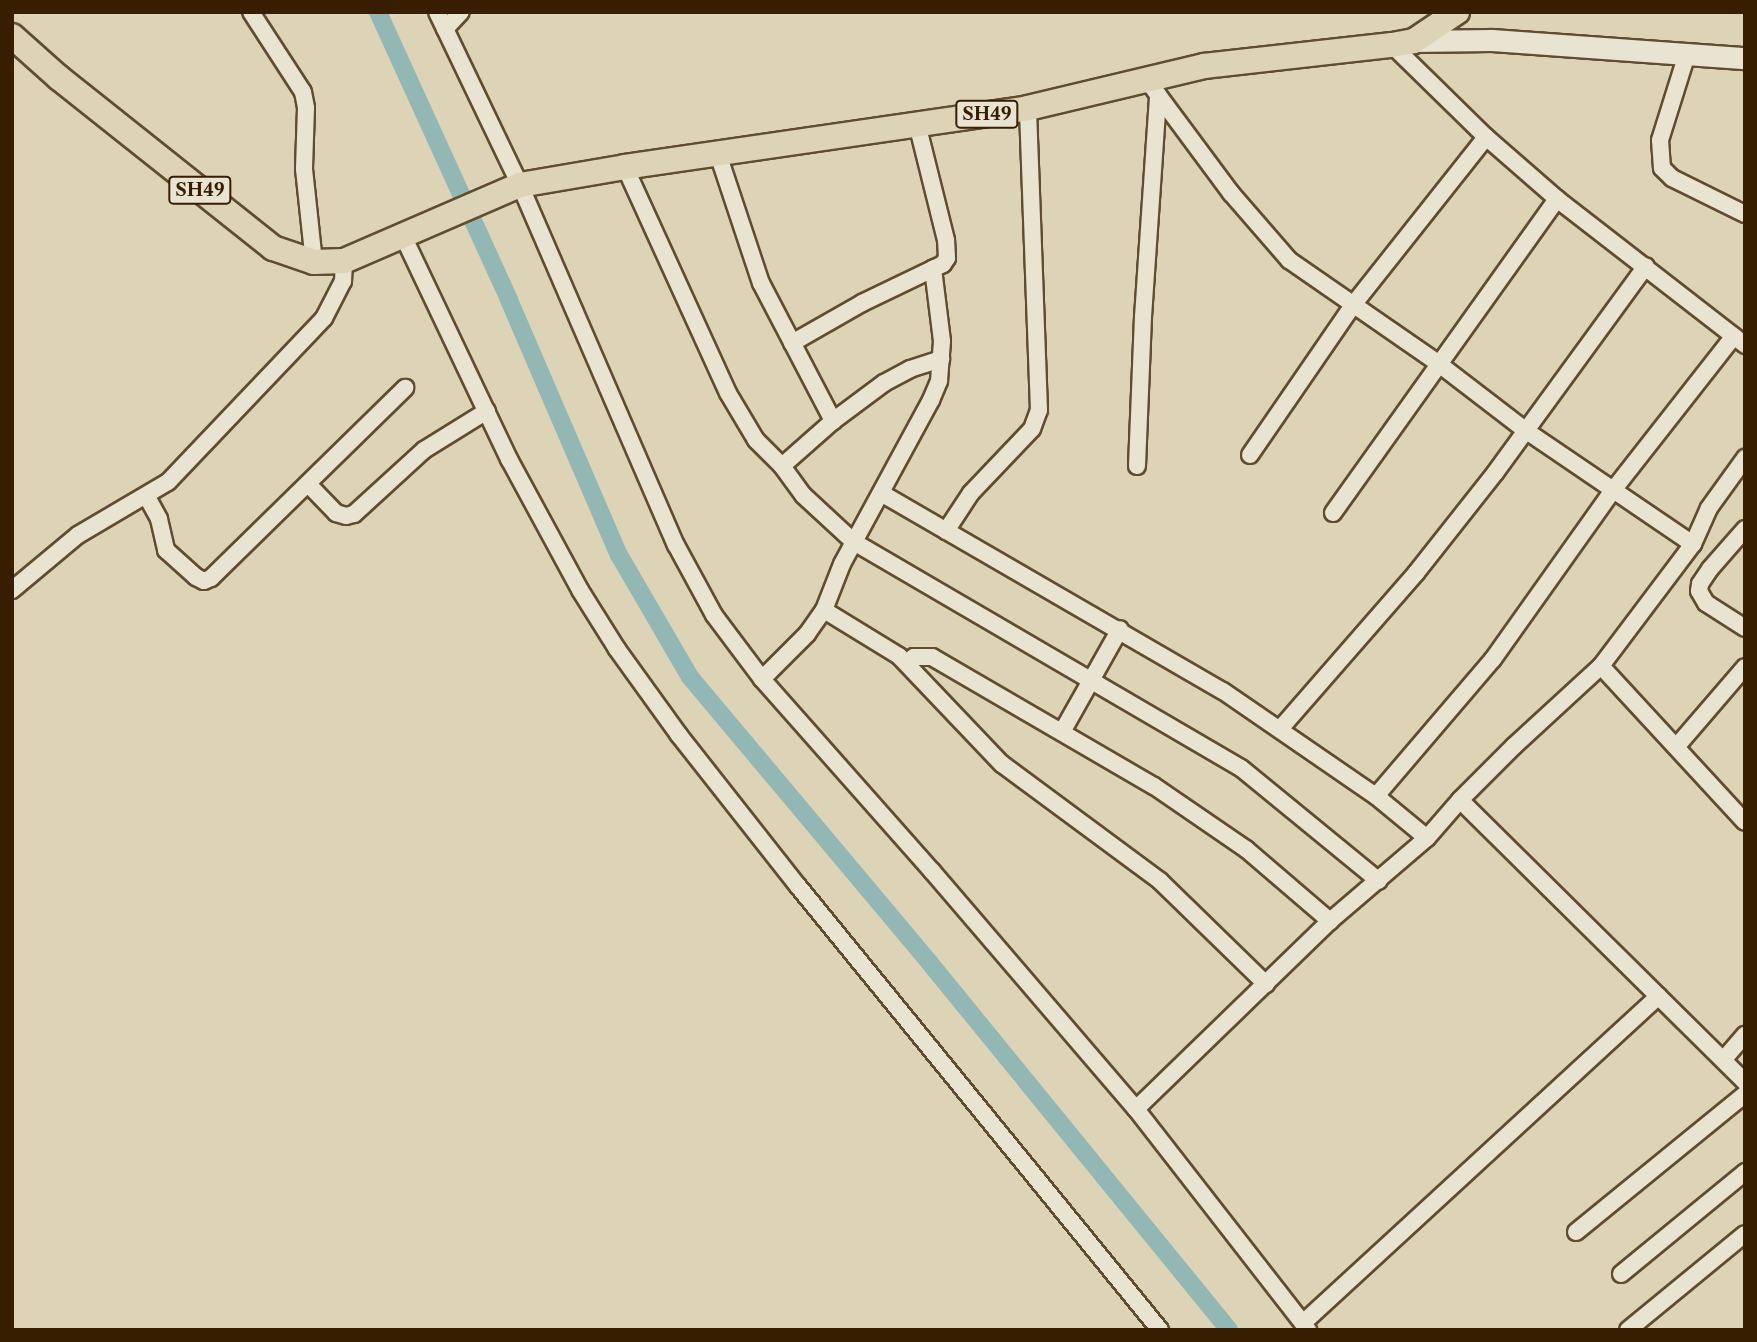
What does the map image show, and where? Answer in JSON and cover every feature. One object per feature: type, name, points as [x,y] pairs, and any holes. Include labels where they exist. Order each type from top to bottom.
[{"type":"main road","name":"SH49","points":[[12,36],[58,77],[273,248],[314,262],[344,261],[409,235],[513,187],[625,167],[1153,87],[1204,66],[1403,43],[1457,12]]},
{"type":"street","points":[[251,12],[303,92],[306,108],[304,169],[314,262]]},
{"type":"street","points":[[438,12],[513,187],[676,545],[714,615],[762,679],[932,870],[1136,1109],[1306,1327],[1658,996]]},
{"type":"street","points":[[445,29],[461,12]]},
{"type":"street","points":[[1403,43],[1492,40],[1745,58]]},
{"type":"street","points":[[1376,796],[1493,659],[1614,489],[1739,341],[1557,199],[1486,137],[1403,43]]},
{"type":"street","points":[[1687,54],[1660,140],[1662,168],[1672,178],[1745,214]]},
{"type":"street","points":[[1153,87],[1258,228],[1289,260],[1439,364],[1525,430],[1693,544]]},
{"type":"street","points":[[1137,466],[1153,87]]},
{"type":"street","points":[[946,531],[971,493],[1032,429],[1039,410],[1028,108]]},
{"type":"street","points":[[792,343],[862,303],[943,264],[947,250],[917,124]]},
{"type":"street","points":[[1250,455],[1353,306],[1486,137]]},
{"type":"street","points":[[718,154],[761,283],[833,421]]},
{"type":"street","points":[[625,167],[728,393],[757,440],[782,466],[803,495],[854,542],[1037,652],[1091,680],[1241,768],[1379,881]]},
{"type":"street","points":[[1333,513],[1557,199]]},
{"type":"street","points":[[409,235],[487,411],[580,590],[679,735],[1160,1330]]},
{"type":"street","points":[[12,590],[78,535],[168,482],[324,318],[343,281],[344,261]]},
{"type":"street","points":[[1280,729],[1416,573],[1495,473],[1646,266]]},
{"type":"street","points":[[762,679],[807,634],[824,610],[854,542],[939,381],[942,326],[933,269]]},
{"type":"street","points":[[782,466],[833,421],[899,374],[941,359]]},
{"type":"street","points":[[147,496],[159,519],[166,550],[176,562],[204,581],[219,571],[309,485],[405,388]]},
{"type":"street","points":[[309,485],[336,513],[346,516],[354,514],[424,450],[487,411]]},
{"type":"street","points":[[1136,1109],[1330,921],[1427,838],[1460,800],[1601,666],[1693,544],[1709,508],[1745,458]]},
{"type":"street","points":[[881,493],[1119,629],[1280,729],[1376,796],[1427,838]]},
{"type":"street","points":[[1745,529],[1710,569],[1700,583],[1699,591],[1706,603],[1745,628]]},
{"type":"street","points":[[824,610],[907,663],[1002,764],[1160,881],[1266,984]]},
{"type":"street","points":[[1062,732],[1119,629]]},
{"type":"street","points":[[907,663],[914,657],[932,657],[1154,786],[1246,849],[1330,921]]},
{"type":"street","points":[[1601,666],[1745,822]]},
{"type":"street","points":[[1677,746],[1745,667]]},
{"type":"street","points":[[1460,800],[1745,1082]]},
{"type":"street","points":[[1724,1059],[1745,1035]]},
{"type":"street","points":[[1576,1233],[1745,1094]]},
{"type":"street","points":[[1620,1274],[1745,1172]]},
{"type":"street","points":[[1628,1330],[1745,1234]]},
{"type":"waterway","points":[[378,12],[509,300],[619,555],[690,677],[929,962],[1229,1330]]}]
